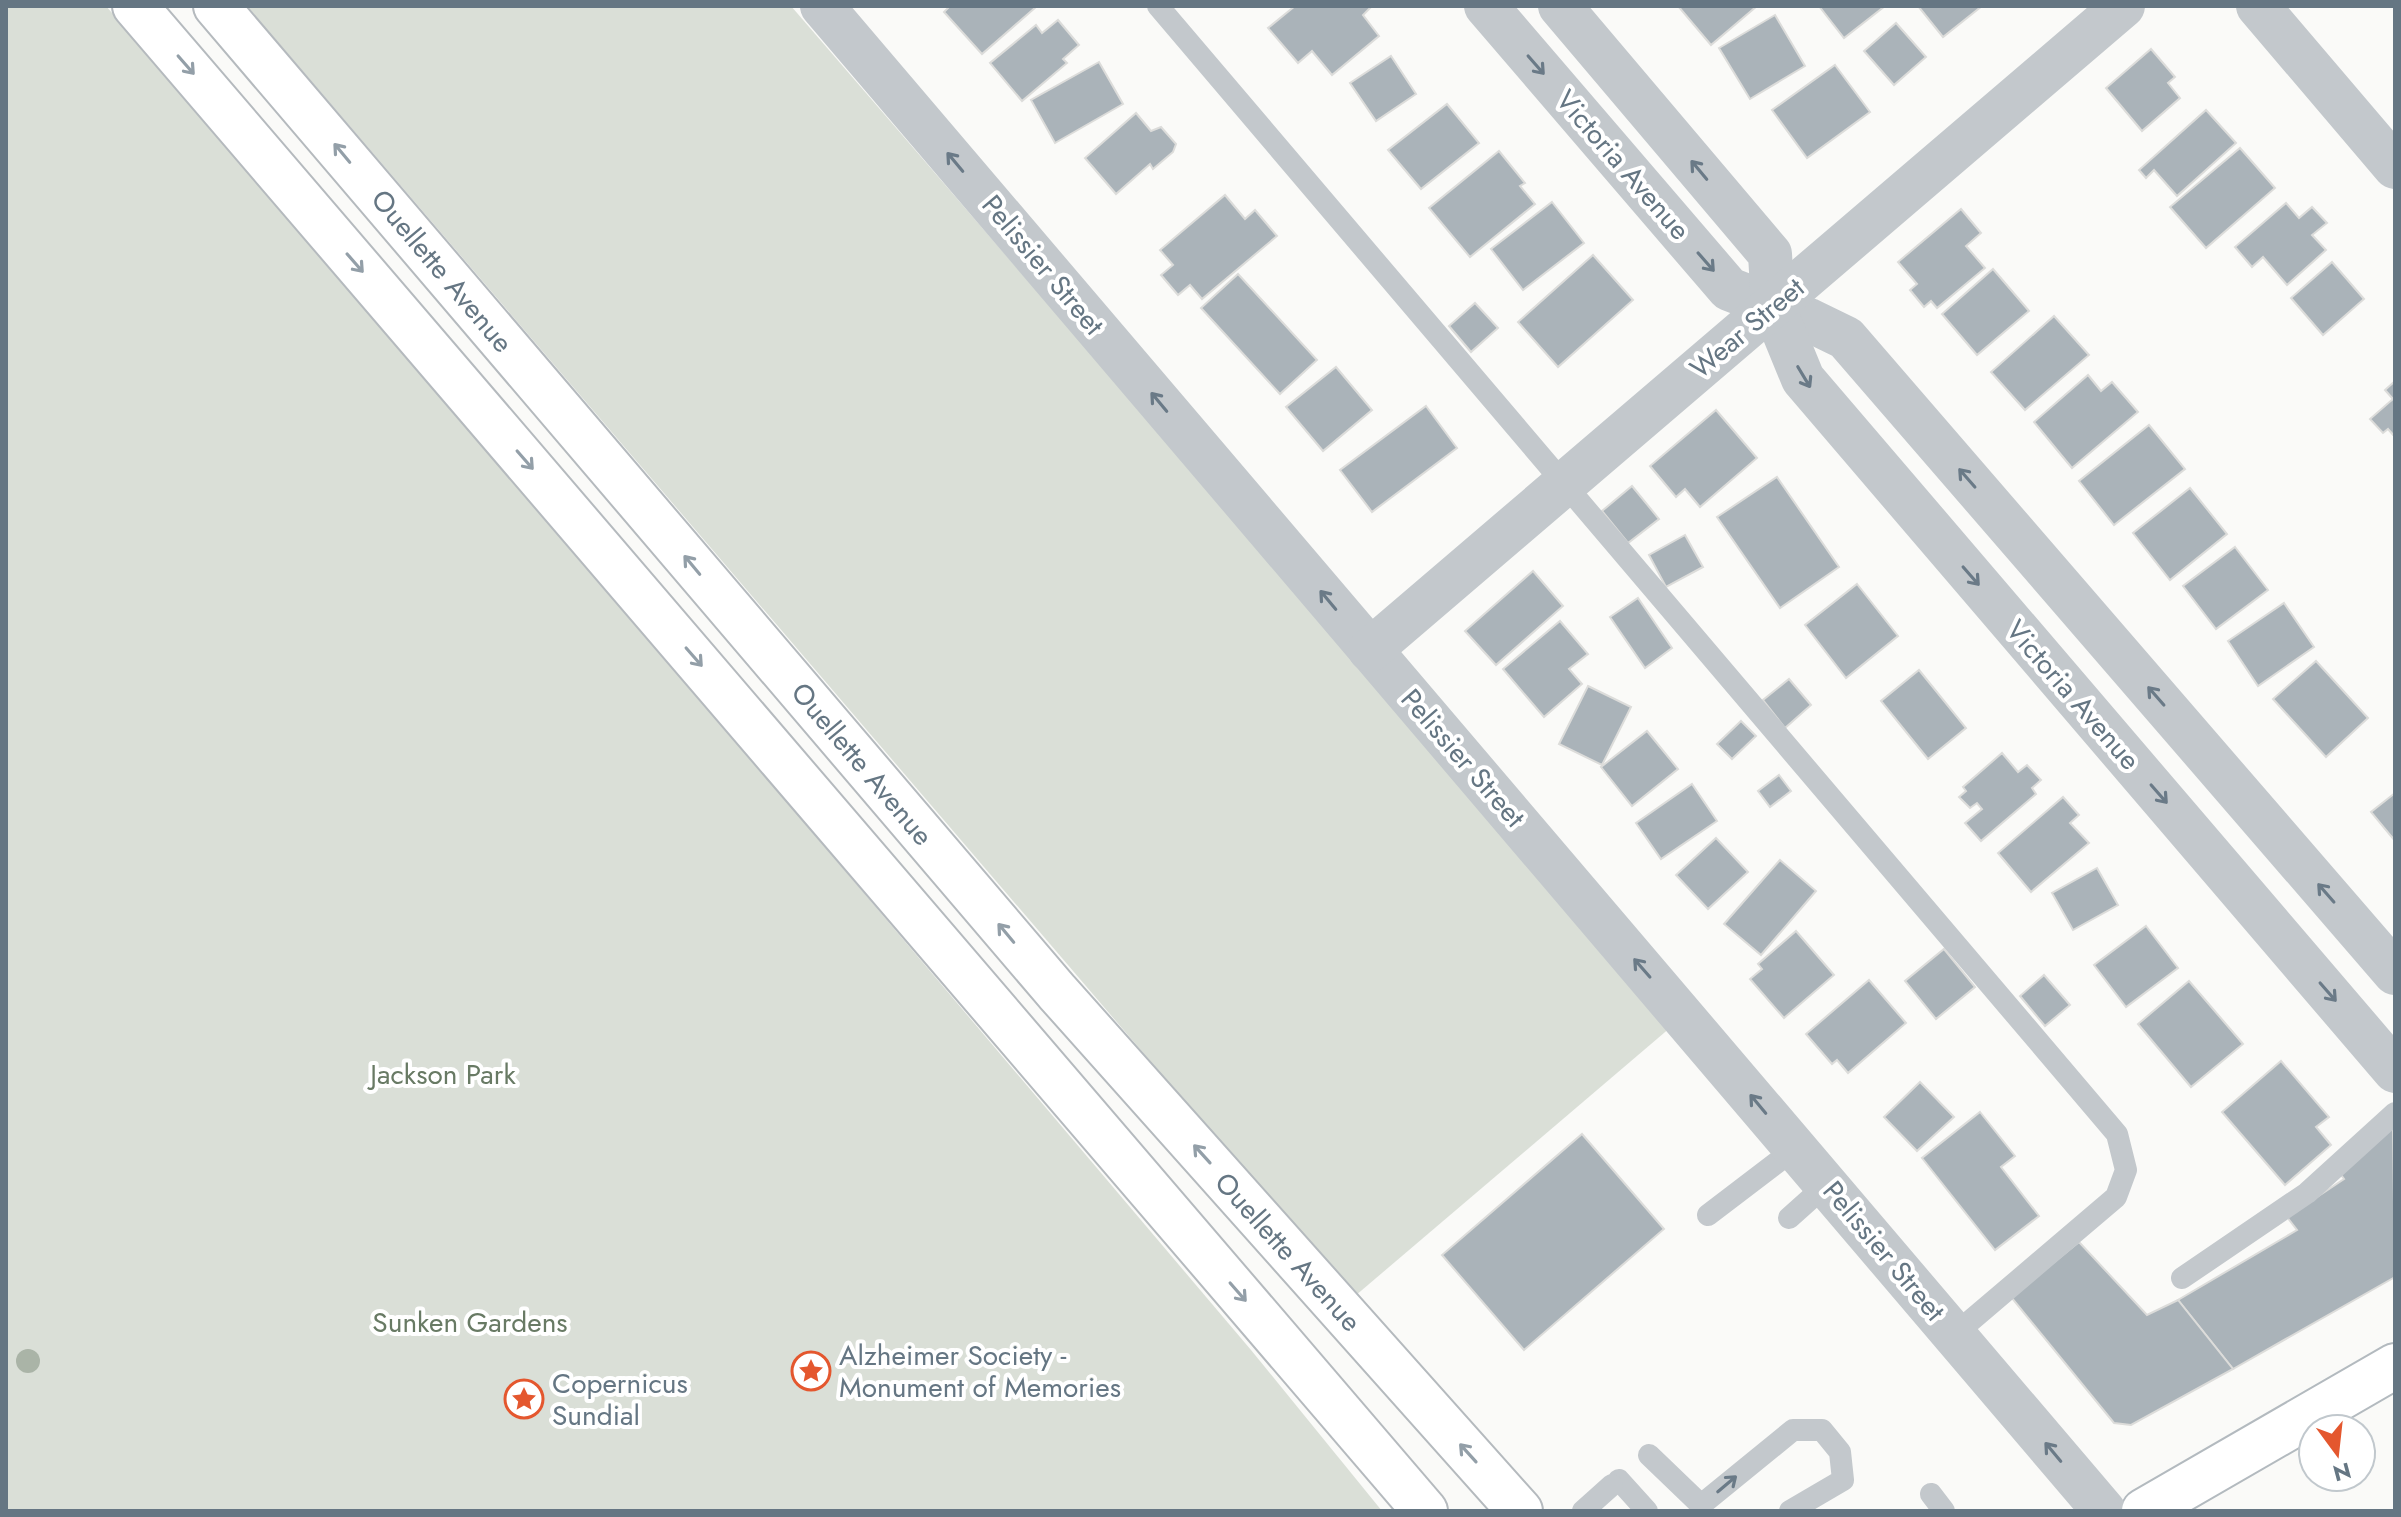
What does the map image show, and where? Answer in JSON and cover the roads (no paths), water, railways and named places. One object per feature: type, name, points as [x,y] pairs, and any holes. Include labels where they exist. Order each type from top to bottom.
[{"type":"main road","name":"Ouellette Avenue","points":[[135,6],[1425,1511]]},
{"type":"main road","name":"Ouellette Avenue","points":[[216,6],[1046,980],[1520,1511]]},
{"type":"main road","points":[[2144,1511],[2395,1366]]},
{"type":"street","name":"Pelissier Street","points":[[822,6],[2104,1511]]},
{"type":"street","name":"Victoria Avenue","points":[[1486,6],[1729,289],[1846,338],[2395,973]]},
{"type":"street","name":"Victoria Avenue","points":[[1560,6],[1770,254],[1773,306],[1803,379],[2395,1071]]},
{"type":"street","name":"Wear Street","points":[[1370,650],[2123,6]]},
{"type":"street","points":[[2258,6],[2395,167]]},
{"type":"lane","points":[[1158,6],[2117,1134],[2126,1170],[2116,1197],[1955,1334]]},
{"type":"lane","points":[[2182,1278],[2307,1193],[2395,1113]]},
{"type":"lane","points":[[1708,1215],[1796,1148]]},
{"type":"lane","points":[[1789,1218],[1827,1184]]},
{"type":"lane","points":[[1649,1455],[1701,1505],[1793,1430],[1822,1430],[1840,1452],[1843,1480],[1790,1511]]},
{"type":"lane","points":[[1583,1511],[1616,1483],[1647,1511]]},
{"type":"place","name":"Alzheimer Society - Monument of Memories","points":[[811,1371]]},
{"type":"place","name":"Copernicus Sundial","points":[[524,1399]]},
{"type":"park label","name":"Jackson Park","points":[[443,1074]]},
{"type":"park label","name":"Sunken Gardens","points":[[470,1322]]}]
